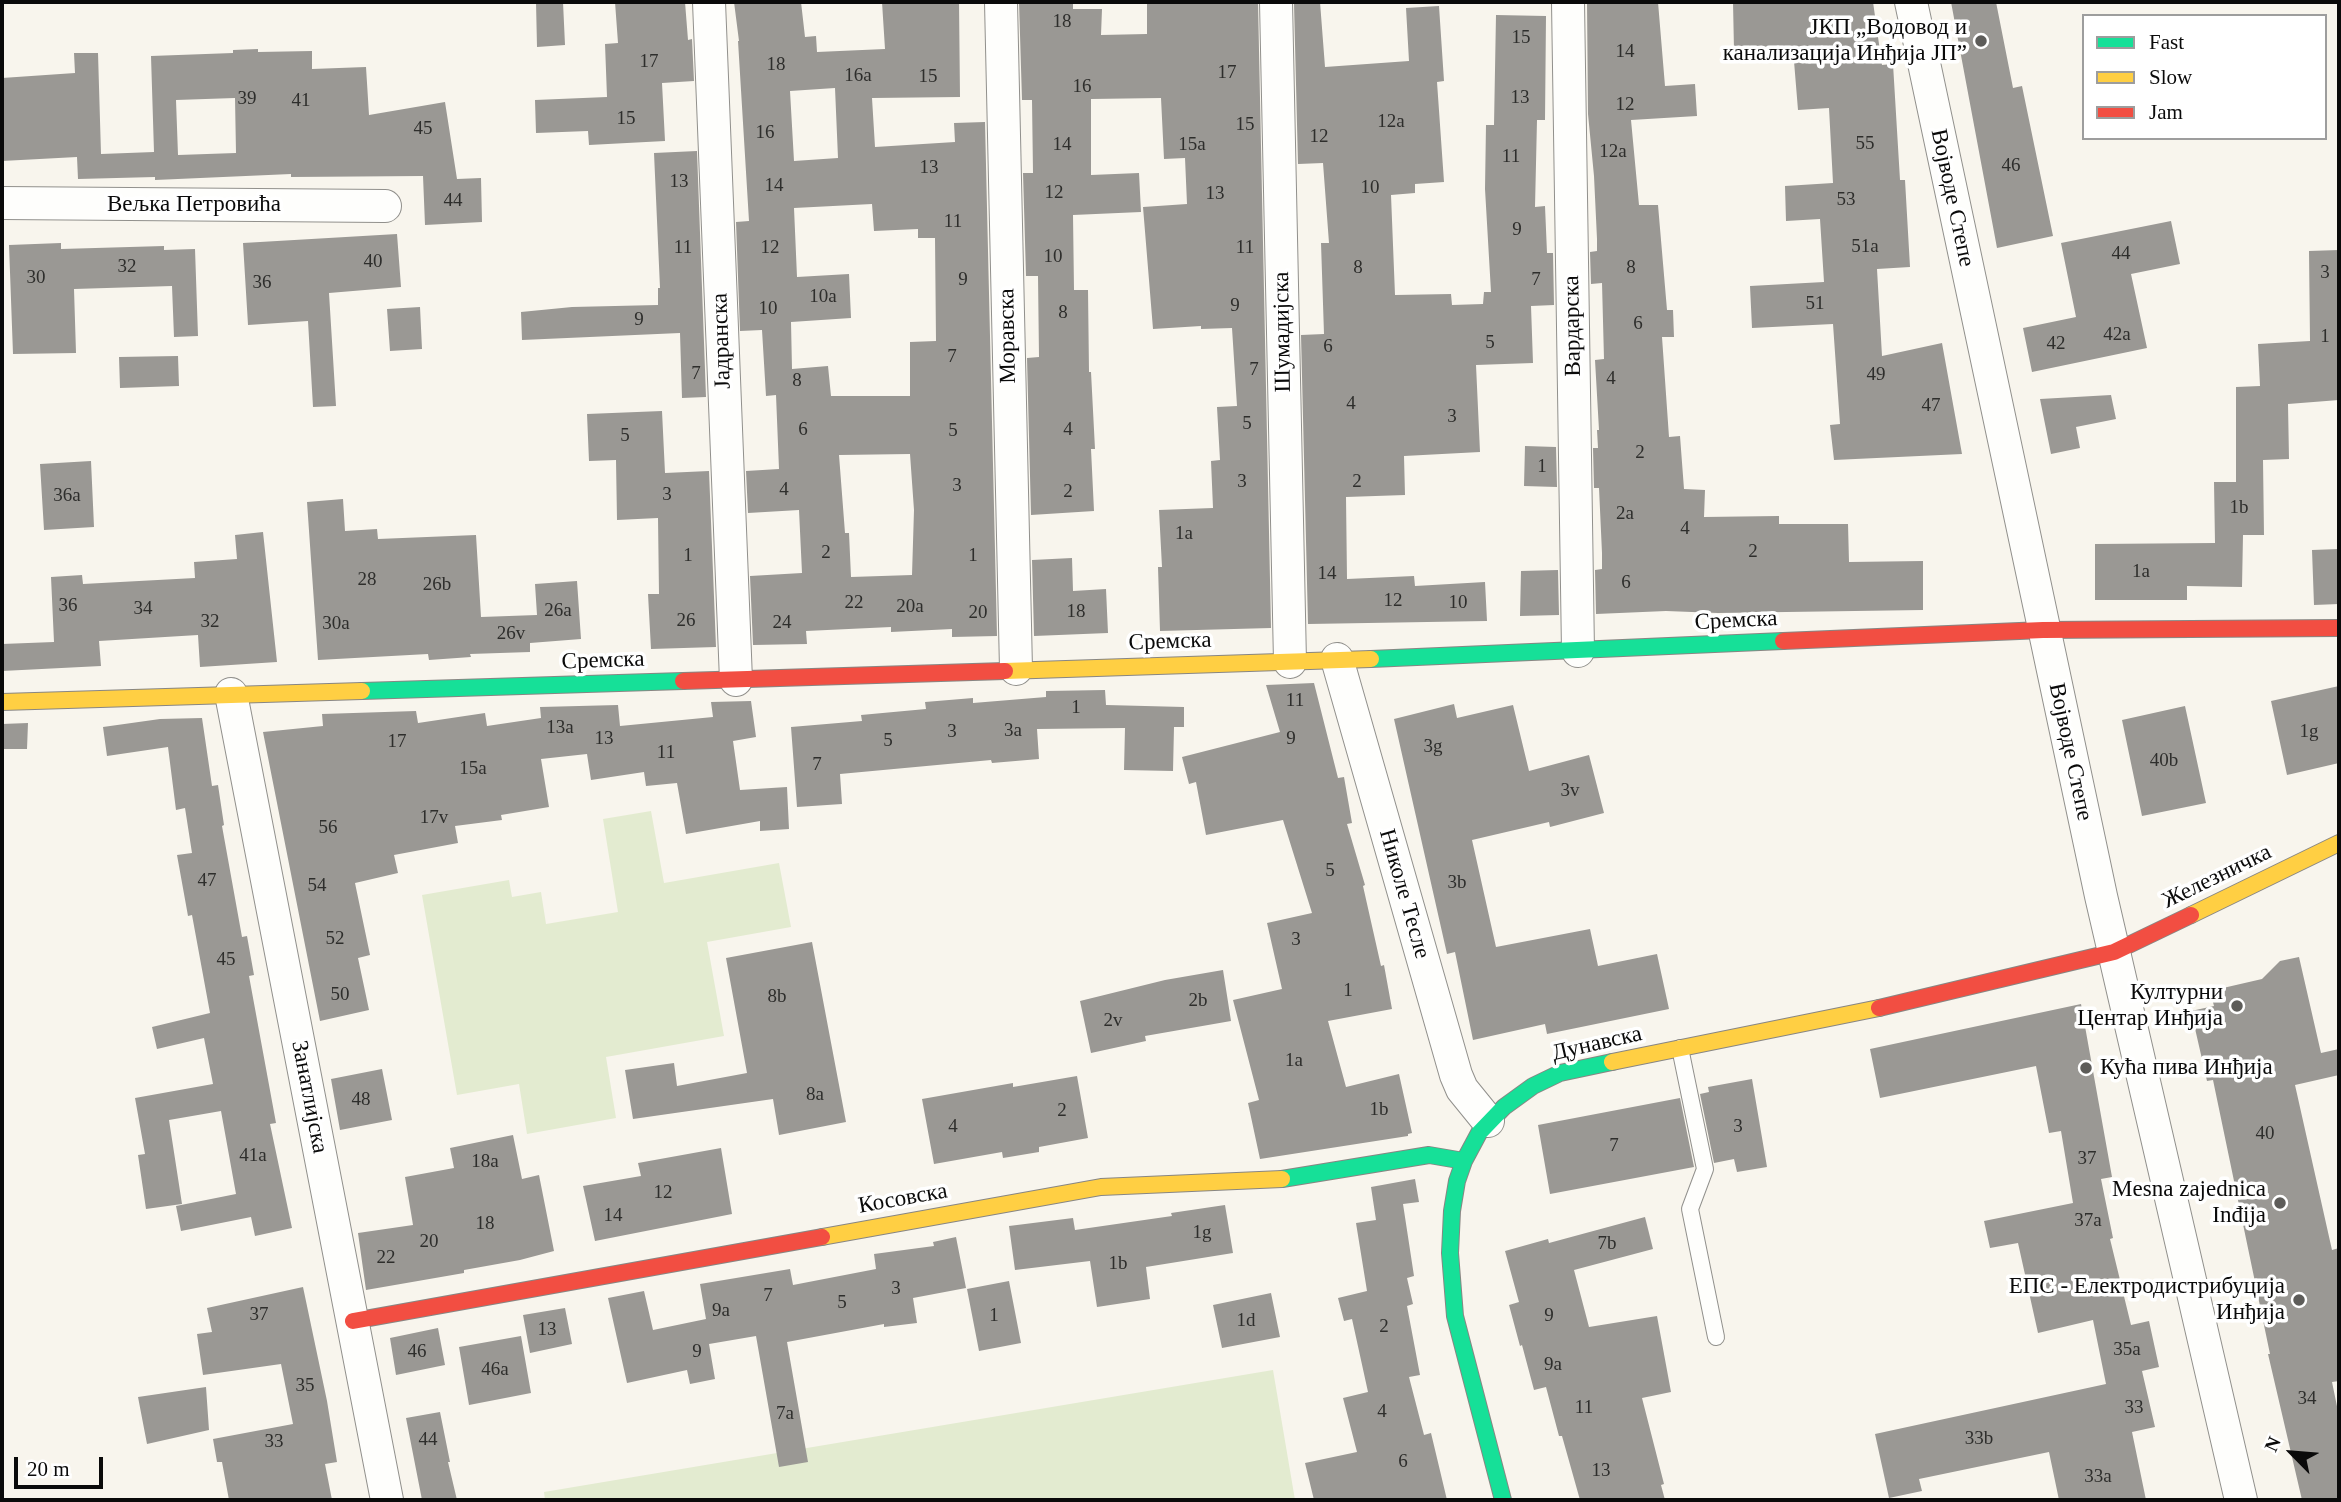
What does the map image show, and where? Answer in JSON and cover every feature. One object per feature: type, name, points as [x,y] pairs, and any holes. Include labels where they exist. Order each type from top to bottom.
[{"type":"street","name":"Јадранска","points":[[709,2],[736,680]]},
{"type":"street","name":"Моравска","points":[[1001,2],[1016,669]]},
{"type":"street","name":"Шумадијска","points":[[1276,2],[1290,662]]},
{"type":"street","name":"Вардарска","points":[[1568,2],[1578,651]]},
{"type":"street","name":"Војводе Степе","points":[[1911,2],[2043,630],[2114,952],[2241,1500]]},
{"type":"street","name":"Вељка Петровића","points":[[2,203],[385,206]]},
{"type":"street","name":"Сремска","points":[[2,702],[1290,662],[2043,630],[2339,628]]},
{"type":"street","name":"Николе Тесле","points":[[1337,659],[1456,1075],[1462,1089],[1488,1121]]},
{"type":"street","name":"Занатлијска","points":[[231,694],[387,1500]]},
{"type":"street","name":"Железничка","points":[[2114,952],[2339,843]]},
{"type":"street","name":"Дунавска","points":[[1503,1500],[1455,1315],[1450,1253],[1457,1181],[1474,1140],[1488,1121],[1533,1086],[1560,1073],[1916,1000],[2114,952]]},
{"type":"street","name":"Косовска","points":[[353,1321],[1091,1189],[1270,1181],[1429,1155],[1464,1161]]},
{"type":"lane","points":[[1680,1048],[1705,1169],[1690,1209],[1716,1337]]},
{"type":"green space","points":[[651,811],[664,883],[779,863],[791,927],[707,942],[724,1036],[606,1057],[616,1118],[527,1134],[519,1084],[457,1095],[422,895],[509,880],[512,897],[541,892],[546,924],[618,912],[603,819]]},
{"type":"green space","points":[[1273,1370],[1295,1500],[545,1500],[544,1492]]},
{"type":"building","points":[[536,2],[563,2],[565,45],[537,47]]},
{"type":"building","points":[[615,2],[685,2],[688,40],[692,39],[694,81],[662,83],[665,141],[589,145],[588,131],[536,133],[535,100],[607,97],[605,44],[618,43]]},
{"type":"building","points":[[734,2],[801,2],[805,37],[816,36],[817,52],[885,49],[882,2],[959,2],[960,97],[872,98],[875,147],[955,142],[954,123],[985,122],[997,636],[952,637],[952,629],[891,632],[891,627],[806,631],[807,644],[753,645],[750,576],[802,573],[799,510],[748,513],[746,471],[779,469],[776,395],[766,396],[762,330],[740,331],[736,222],[749,221],[739,41]],"holes":[[[835,88],[838,158],[794,161],[790,91]],[[872,204],[874,231],[918,229],[918,238],[935,238],[936,341],[910,342],[910,396],[831,396],[828,366],[792,369],[791,322],[851,318],[849,274],[797,277],[794,208]],[[910,454],[914,510],[912,575],[851,577],[849,533],[845,533],[839,455]]]},
{"type":"building","points":[[1019,2],[1073,2],[1073,9],[1102,9],[1101,35],[1147,34],[1147,2],[1258,2],[1271,628],[1160,631],[1158,567],[1162,567],[1159,510],[1213,508],[1211,461],[1220,460],[1217,407],[1237,406],[1232,328],[1201,329],[1201,326],[1153,329],[1143,207],[1187,204],[1185,158],[1164,159],[1161,98],[1091,99],[1091,175],[1139,173],[1141,212],[1073,215],[1074,290],[1088,290],[1089,372],[1095,449],[1091,449],[1094,511],[1031,515],[1027,358],[1039,357],[1038,276],[1026,276],[1023,173],[1033,173],[1032,100],[1022,100]]},
{"type":"building","points":[[1320,2],[1325,67],[1409,61],[1406,8],[1439,6],[1444,81],[1437,82],[1444,182],[1415,184],[1415,193],[1391,195],[1395,295],[1451,294],[1452,305],[1483,304],[1484,292],[1491,292],[1485,189],[1486,125],[1494,125],[1496,15],[1546,16],[1545,120],[1537,120],[1535,207],[1545,206],[1547,253],[1553,253],[1554,305],[1531,306],[1533,363],[1476,365],[1480,452],[1404,456],[1405,495],[1346,497],[1347,579],[1414,576],[1415,586],[1485,582],[1487,621],[1308,624],[1301,335],[1324,334],[1321,243],[1329,243],[1323,163],[1298,164],[1294,4]]},
{"type":"building","points":[[1587,2],[1658,2],[1665,86],[1695,84],[1697,116],[1631,120],[1639,205],[1658,205],[1667,310],[1673,310],[1674,337],[1662,337],[1669,437],[1680,436],[1684,489],[1705,490],[1704,517],[1779,516],[1779,524],[1848,524],[1849,562],[1923,561],[1923,610],[1718,613],[1666,611],[1596,614],[1595,570],[1602,569],[1602,553],[1599,488],[1594,488],[1593,448],[1598,448],[1599,430],[1595,360],[1604,359],[1602,283],[1591,284],[1590,252],[1597,251],[1597,239],[1588,114]]},
{"type":"building","points":[[1733,2],[1873,2],[1882,65],[1893,64],[1900,180],[1905,180],[1910,267],[1877,269],[1882,356],[1942,343],[1962,454],[1834,460],[1830,425],[1840,424],[1833,324],[1752,328],[1750,286],[1824,282],[1820,219],[1786,221],[1785,186],[1833,183],[1829,108],[1798,110],[1793,49],[1734,50]]},
{"type":"building","points":[[1951,2],[1996,2],[2013,88],[2022,86],[2053,236],[1997,248]]},
{"type":"building","points":[[233,50],[312,51],[312,69],[366,67],[369,115],[445,102],[457,179],[481,178],[482,222],[425,225],[423,176],[291,177],[291,174],[155,180],[155,177],[78,179],[77,157],[2,161],[2,78],[75,73],[74,53],[98,53],[101,154],[154,152],[151,56],[233,53]],"holes":[[[235,98],[236,153],[178,155],[176,100]]]},
{"type":"building","points":[[697,151],[706,397],[682,398],[680,333],[522,340],[521,312],[572,307],[658,305],[660,288],[654,153]]},
{"type":"building","points":[[2171,221],[2180,264],[2131,274],[2147,348],[2032,372],[2023,328],[2076,317],[2061,243]]},
{"type":"building","points":[[397,234],[401,287],[329,293],[336,406],[313,407],[308,321],[248,325],[243,243]]},
{"type":"building","points":[[61,243],[61,249],[164,246],[164,250],[195,249],[198,336],[174,337],[172,286],[74,289],[76,353],[13,354],[9,245]]},
{"type":"building","points":[[2339,250],[2339,400],[2288,404],[2289,459],[2263,460],[2264,535],[2243,535],[2242,587],[2187,586],[2187,600],[2095,600],[2095,544],[2215,543],[2214,482],[2236,482],[2236,387],[2260,386],[2258,344],[2310,341],[2309,251]]},
{"type":"building","points":[[420,307],[422,349],[390,351],[387,309]]},
{"type":"building","points":[[178,356],[179,386],[120,388],[119,357]]},
{"type":"building","points":[[2111,395],[2116,419],[2076,427],[2080,448],[2051,454],[2040,399]]},
{"type":"building","points":[[662,411],[665,473],[709,471],[716,647],[651,649],[648,594],[659,594],[658,518],[617,520],[616,460],[589,461],[587,414]]},
{"type":"building","points":[[1525,446],[1556,447],[1557,487],[1524,486]]},
{"type":"building","points":[[91,461],[94,527],[44,530],[40,464]]},
{"type":"building","points":[[343,499],[345,531],[377,529],[378,539],[476,535],[481,617],[537,615],[535,584],[577,581],[581,639],[530,643],[530,652],[470,654],[471,657],[429,660],[428,654],[318,660],[307,502]]},
{"type":"building","points":[[263,532],[277,662],[200,667],[198,635],[99,641],[101,666],[2,671],[2,644],[54,642],[51,577],[82,575],[83,584],[195,578],[194,562],[237,559],[235,535]]},
{"type":"building","points":[[2339,549],[2339,604],[2314,605],[2312,550]]},
{"type":"building","points":[[1072,558],[1073,591],[1106,589],[1108,633],[1034,636],[1032,560]]},
{"type":"building","points":[[1558,570],[1559,615],[1520,616],[1521,571]]},
{"type":"building","points":[[1314,683],[1338,778],[1344,777],[1352,823],[1347,824],[1365,885],[1363,886],[1381,966],[1384,965],[1392,1009],[1328,1021],[1346,1087],[1399,1074],[1412,1133],[1408,1136],[1260,1159],[1248,1103],[1259,1100],[1233,1000],[1282,989],[1267,923],[1312,913],[1283,820],[1206,835],[1196,782],[1189,784],[1182,757],[1280,732],[1266,685]]},
{"type":"building","points":[[2339,686],[2339,763],[2287,775],[2271,701]]},
{"type":"building","points":[[1105,690],[1106,705],[1184,707],[1184,727],[1174,727],[1173,771],[1124,770],[1125,728],[1037,729],[1039,759],[992,763],[991,760],[840,774],[842,804],[797,807],[791,727],[862,721],[861,715],[926,709],[925,702],[973,698],[973,703],[1046,697],[1046,691]]},
{"type":"building","points":[[751,701],[756,737],[733,741],[740,790],[787,787],[789,829],[760,831],[760,821],[686,834],[677,783],[646,786],[644,772],[591,780],[587,754],[541,759],[549,807],[501,815],[502,820],[455,826],[458,843],[394,855],[398,873],[355,883],[370,955],[358,958],[369,1010],[320,1021],[263,732],[323,726],[322,714],[416,711],[418,723],[485,713],[487,726],[541,718],[540,707],[618,705],[620,726],[713,717],[711,702]]},
{"type":"building","points":[[1454,704],[1457,718],[1513,705],[1529,771],[1589,755],[1604,813],[1550,827],[1549,822],[1472,840],[1496,947],[1590,929],[1598,966],[1657,954],[1669,1009],[1547,1034],[1545,1024],[1473,1040],[1455,952],[1447,954],[1394,719]]},
{"type":"building","points":[[2185,706],[2206,803],[2142,816],[2122,720]]},
{"type":"building","points":[[202,718],[212,786],[218,785],[222,826],[242,937],[247,936],[254,975],[249,976],[276,1123],[270,1124],[292,1228],[255,1236],[251,1217],[181,1231],[176,1206],[236,1194],[221,1111],[169,1120],[182,1204],[146,1209],[138,1155],[145,1154],[135,1098],[213,1084],[204,1038],[157,1049],[152,1027],[210,1013],[192,915],[188,916],[177,855],[192,853],[185,808],[176,810],[168,747],[107,756],[103,727],[160,719]]},
{"type":"building","points":[[28,723],[27,749],[2,749],[2,724]]},
{"type":"building","points":[[812,942],[846,1122],[779,1135],[773,1099],[633,1119],[625,1070],[674,1063],[677,1086],[747,1073],[726,958]]},
{"type":"building","points":[[2299,957],[2321,1053],[2339,1049],[2339,1075],[2295,1085],[2332,1250],[2339,1248],[2339,1381],[2332,1382],[2339,1416],[2339,1500],[2302,1500],[2268,1354],[2213,1080],[2207,1081],[2191,1011],[2214,1006],[2210,991],[2262,979],[2280,961]]},
{"type":"building","points":[[1223,970],[1231,1021],[1145,1036],[1146,1041],[1091,1053],[1080,1001],[1165,980]]},
{"type":"building","points":[[2081,1004],[2112,1177],[2101,1179],[2113,1238],[2110,1239],[2131,1325],[2149,1321],[2159,1367],[2142,1371],[2155,1427],[2132,1432],[2146,1500],[2059,1500],[2049,1452],[1919,1479],[1922,1491],[1889,1498],[1875,1434],[2106,1384],[2093,1320],[2038,1333],[2018,1243],[1990,1248],[1984,1221],[2073,1203],[2061,1131],[2049,1133],[2036,1066],[1880,1098],[1870,1049]]},
{"type":"building","points":[[382,1069],[392,1120],[340,1130],[331,1079]]},
{"type":"building","points":[[1077,1076],[1088,1138],[1039,1147],[1039,1152],[1003,1158],[1002,1152],[934,1164],[922,1099],[1013,1083],[1013,1087]]},
{"type":"building","points":[[1752,1079],[1767,1167],[1737,1172],[1734,1159],[1714,1163],[1700,1094],[1709,1092],[1708,1087]]},
{"type":"building","points":[[1680,1098],[1694,1167],[1550,1194],[1538,1125]]},
{"type":"building","points":[[513,1135],[522,1179],[539,1175],[554,1251],[464,1270],[464,1273],[366,1290],[358,1233],[413,1225],[405,1177],[454,1168],[450,1148]]},
{"type":"building","points":[[721,1148],[732,1214],[595,1241],[583,1186],[641,1176],[638,1163]]},
{"type":"building","points":[[1415,1179],[1419,1202],[1403,1204],[1414,1276],[1407,1278],[1413,1304],[1407,1306],[1420,1375],[1409,1377],[1424,1435],[1431,1433],[1447,1500],[1314,1500],[1305,1463],[1357,1452],[1343,1398],[1368,1392],[1352,1319],[1344,1321],[1338,1298],[1367,1291],[1356,1223],[1376,1220],[1371,1187]]},
{"type":"building","points":[[1225,1205],[1233,1253],[1146,1267],[1150,1299],[1097,1307],[1090,1261],[1015,1270],[1009,1226],[1073,1218],[1075,1230],[1172,1216],[1171,1213]]},
{"type":"building","points":[[1645,1217],[1653,1249],[1574,1270],[1589,1327],[1657,1316],[1671,1392],[1642,1398],[1664,1484],[1661,1485],[1665,1500],[1580,1500],[1546,1387],[1534,1390],[1522,1345],[1520,1346],[1509,1305],[1519,1302],[1505,1251],[1548,1239],[1549,1243]]},
{"type":"building","points":[[956,1237],[966,1288],[913,1298],[917,1323],[884,1327],[884,1324],[787,1342],[808,1462],[779,1467],[756,1336],[709,1344],[715,1379],[690,1384],[687,1370],[627,1383],[608,1298],[644,1291],[653,1330],[706,1319],[700,1284],[790,1269],[793,1285],[876,1269],[874,1254],[934,1246],[933,1242]]},
{"type":"building","points":[[1009,1281],[1021,1343],[979,1351],[967,1289]]},
{"type":"building","points":[[303,1287],[337,1462],[325,1464],[332,1500],[229,1500],[222,1462],[217,1462],[213,1439],[293,1424],[281,1364],[203,1375],[197,1334],[212,1332],[207,1308]]},
{"type":"building","points":[[1271,1293],[1280,1337],[1222,1348],[1213,1305]]},
{"type":"building","points":[[565,1308],[572,1344],[530,1353],[523,1315]]},
{"type":"building","points":[[438,1328],[445,1365],[396,1375],[390,1338]]},
{"type":"building","points":[[521,1336],[531,1393],[469,1405],[459,1347]]},
{"type":"building","points":[[206,1387],[209,1430],[147,1444],[138,1397]]},
{"type":"building","points":[[440,1412],[457,1500],[422,1500],[406,1418]]},
{"type":"traffic: fast","points":[[1371,659],[1783,641]]},
{"type":"traffic: fast","points":[[362,691],[683,681]]},
{"type":"traffic: fast","points":[[1503,1500],[1455,1316],[1450,1253],[1457,1181],[1479,1133],[1504,1107],[1533,1086],[1560,1073],[1612,1062]]},
{"type":"traffic: fast","points":[[1282,1179],[1429,1155],[1464,1161]]},
{"type":"traffic: slow","points":[[1005,671],[1371,659]]},
{"type":"traffic: slow","points":[[2,702],[362,691]]},
{"type":"traffic: slow","points":[[2191,915],[2339,843]]},
{"type":"traffic: slow","points":[[1612,1062],[1879,1008]]},
{"type":"traffic: slow","points":[[822,1237],[1101,1187],[1282,1179]]},
{"type":"traffic: jam","points":[[1783,641],[2043,630],[2339,628]]},
{"type":"traffic: jam","points":[[683,681],[1005,671]]},
{"type":"traffic: jam","points":[[1879,1008],[2114,952],[2191,915]]},
{"type":"traffic: jam","points":[[353,1321],[822,1237]]},
{"type":"place","name":"ЈКП „Водовод и канализација Инђија ЈП”","points":[[1981,41]]},
{"type":"place","name":"Културни Центар Инђија","points":[[2237,1006]]},
{"type":"place","name":"Кућа пива Инђија","points":[[2086,1068]]},
{"type":"place","name":"Mesna zajednica Inđija","points":[[2280,1203]]},
{"type":"place","name":"ЕПС - Електродистрибуција Инђија","points":[[2299,1300]]}]
